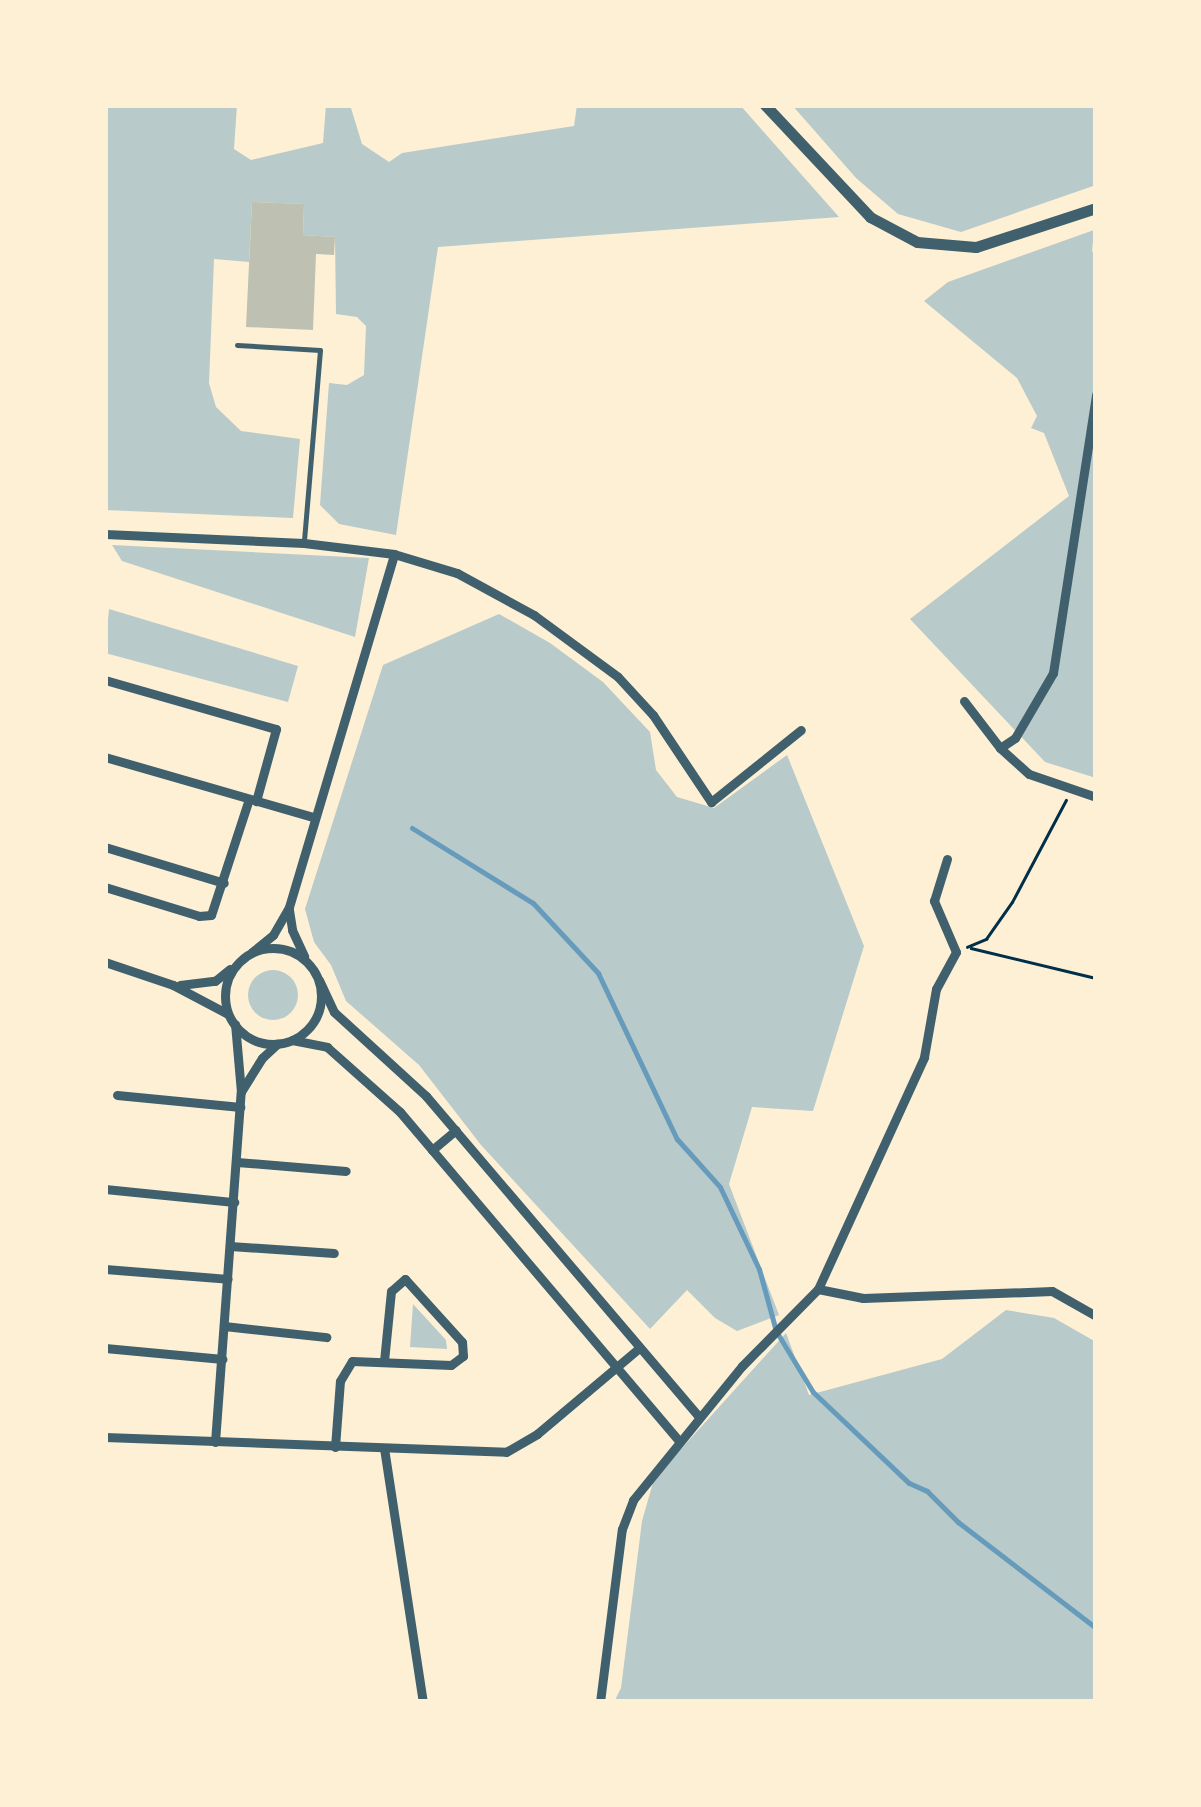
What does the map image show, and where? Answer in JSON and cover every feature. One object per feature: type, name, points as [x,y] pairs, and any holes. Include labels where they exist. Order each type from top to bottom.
[{"type":"street","points":[[765,105],[870,217],[918,242],[976,247],[1096,208]]},
{"type":"street","points":[[1000,748],[1015,738],[1054,673],[1096,394]]},
{"type":"street","points":[[105,534],[304,543],[394,554],[490,589],[591,656],[653,716],[711,802],[801,730]]},
{"type":"street","points":[[173,985],[215,982],[272,935],[289,907],[394,554]]},
{"type":"street","points":[[105,680],[276,728],[211,915],[198,916],[105,887]]},
{"type":"street","points":[[964,701],[1000,748],[1029,774],[1096,797]]},
{"type":"street","points":[[105,757],[313,817]]},
{"type":"street","points":[[105,847],[224,883]]},
{"type":"street","points":[[600,1702],[627,1514],[641,1486],[699,1416],[818,1288],[924,1057],[936,989],[956,952],[934,901],[947,859]]},
{"type":"street","points":[[289,907],[298,947],[334,1012],[405,1072],[699,1416]]},
{"type":"street","points":[[252,952],[284,948],[311,966]]},
{"type":"street","points":[[215,1442],[241,1092],[226,985],[240,961]]},
{"type":"street","points":[[105,962],[173,985],[228,1014]]},
{"type":"street","points":[[292,1040],[317,1015],[319,980]]},
{"type":"street","points":[[234,1024],[261,1042],[318,1042],[400,1112],[678,1440]]},
{"type":"street","points":[[241,1092],[255,1067],[278,1044]]},
{"type":"street","points":[[117,1096],[240,1107]]},
{"type":"street","points":[[432,1150],[456,1130]]},
{"type":"street","points":[[237,1162],[346,1171]]},
{"type":"street","points":[[105,1189],[234,1202]]},
{"type":"street","points":[[230,1246],[334,1253]]},
{"type":"street","points":[[105,1270],[228,1280]]},
{"type":"street","points":[[335,1447],[344,1372],[352,1361],[451,1364],[464,1356],[462,1342],[404,1279],[390,1290],[384,1361]]},
{"type":"street","points":[[818,1288],[863,1298],[1052,1291],[1096,1316]]},
{"type":"street","points":[[224,1326],[326,1337]]},
{"type":"street","points":[[105,1348],[222,1359]]},
{"type":"street","points":[[105,1437],[496,1453],[515,1449],[639,1348]]},
{"type":"street","points":[[384,1448],[424,1702]]},
{"type":"lane","points":[[237,345],[320,350],[304,543]]},
{"type":"path","points":[[956,952],[986,939],[1012,902],[1071,790]]},
{"type":"path","points":[[967,947],[1096,978]]},
{"type":"shaded area","points":[[105,105],[237,105],[234,149],[251,160],[323,143],[326,105],[345,105],[351,108],[362,144],[389,162],[402,153],[574,126],[577,105],[740,105],[839,217],[438,247],[396,535],[339,524],[320,505],[329,383],[347,385],[364,375],[366,326],[357,317],[336,314],[335,237],[303,235],[304,204],[252,202],[249,262],[214,259],[209,383],[216,407],[241,431],[300,439],[293,518],[105,510]]},
{"type":"shaded area","points":[[792,105],[1096,105],[1096,185],[961,232],[898,214],[856,178]]},
{"type":"shaded area","points":[[1094,230],[1096,778],[1045,762],[910,619],[1069,496],[1044,433],[1031,428],[1037,416],[1017,378],[924,301],[948,282]]},
{"type":"shaded area","points":[[112,545],[369,558],[355,637],[122,561]]},
{"type":"shaded area","points":[[109,609],[298,666],[288,702],[105,653]]},
{"type":"shaded area","points":[[499,614],[550,643],[603,682],[650,732],[656,770],[677,797],[714,808],[787,755],[864,946],[813,1111],[752,1107],[729,1184],[779,1315],[737,1331],[715,1318],[687,1290],[650,1329],[481,1145],[419,1065],[346,1001],[331,965],[314,942],[305,909],[383,665]]},
{"type":"shaded area","points":[[263,971],[283,971],[297,985],[297,1005],[283,1019],[263,1019],[249,1005],[249,985]]},
{"type":"shaded area","points":[[413,1304],[446,1340],[447,1349],[410,1347]]},
{"type":"shaded area","points":[[1006,1310],[1054,1318],[1096,1342],[1096,1702],[614,1702],[621,1688],[642,1521],[654,1479],[786,1333],[809,1395],[942,1359]]},
{"type":"building","points":[[252,202],[304,204],[303,235],[335,237],[334,255],[316,254],[313,330],[246,327]]},
{"type":"waterway","points":[[412,828],[533,903],[598,973],[677,1139],[720,1187],[759,1269],[776,1331],[813,1392],[909,1483],[927,1491],[958,1522],[1096,1628]]}]
